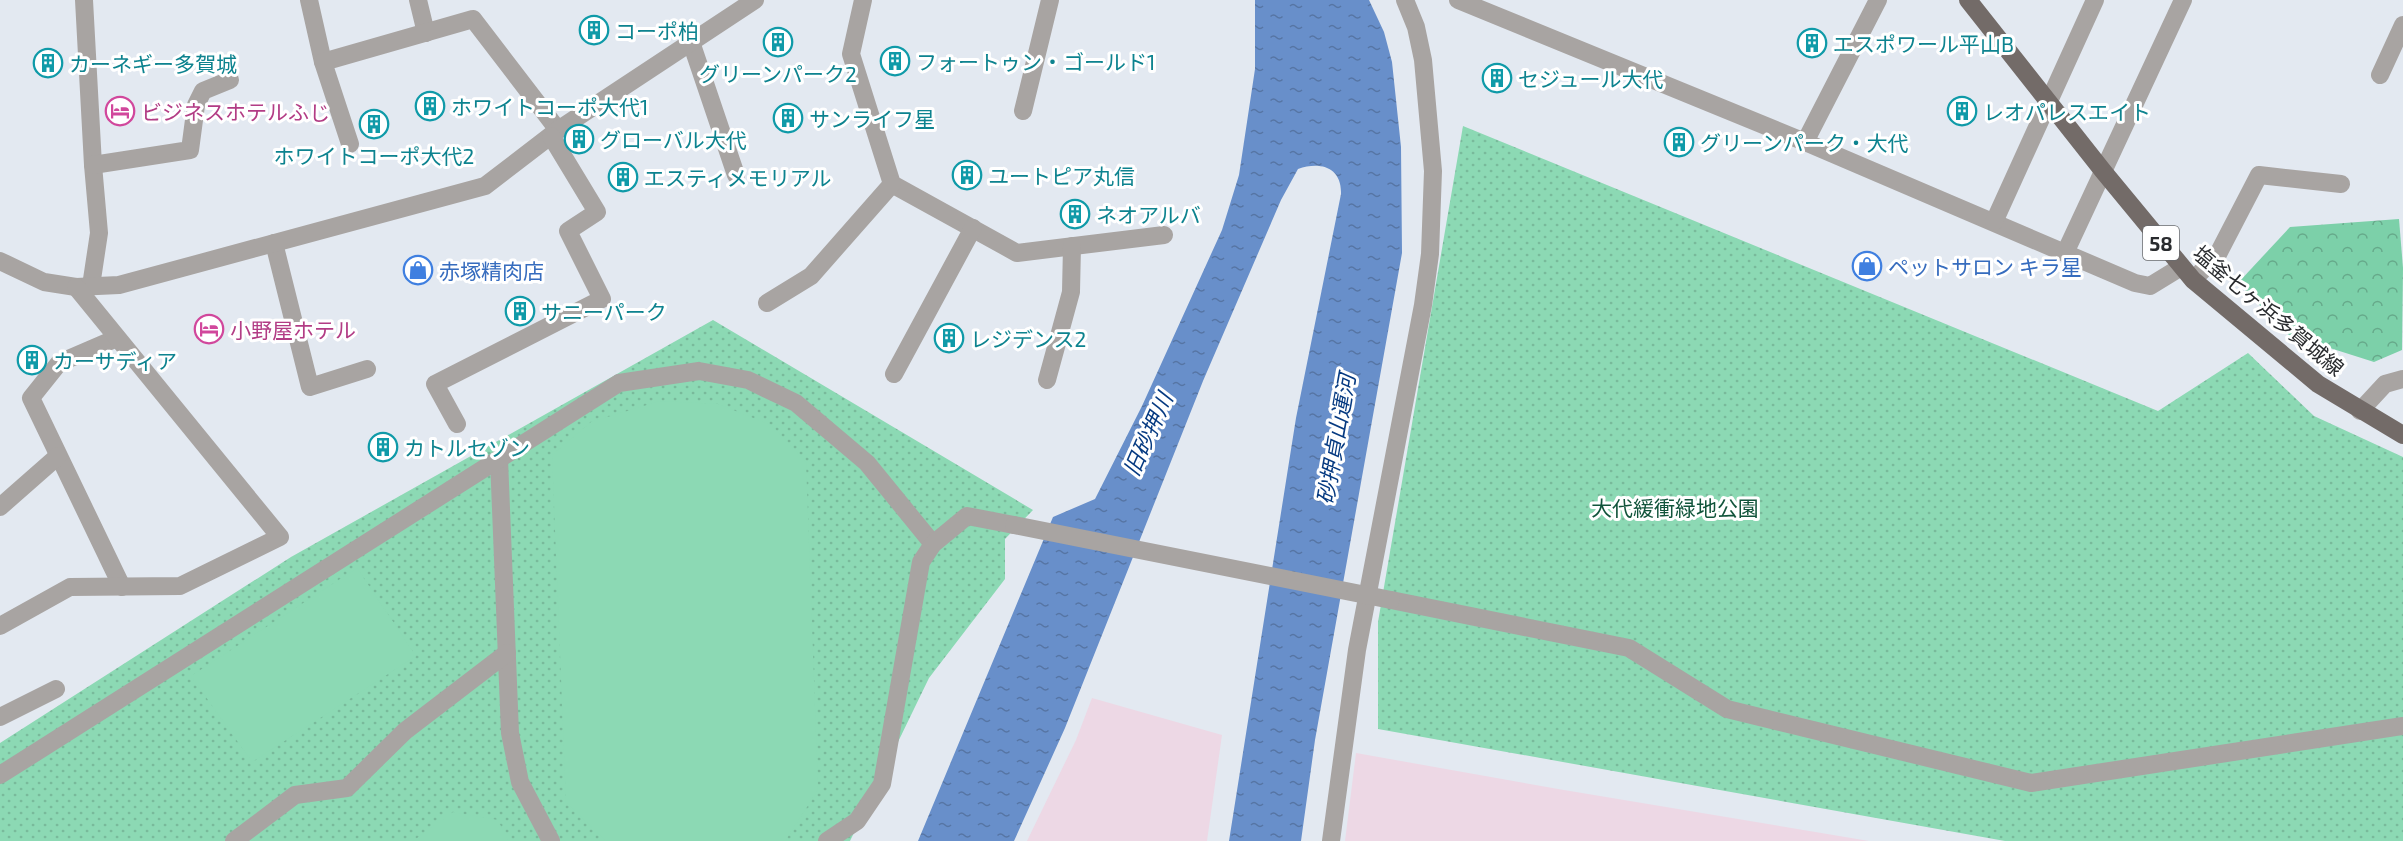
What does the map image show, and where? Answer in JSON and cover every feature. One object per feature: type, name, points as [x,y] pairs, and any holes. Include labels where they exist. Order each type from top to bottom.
[{"type":"main road","name":"塩釜七ヶ浜多賀城線","points":[[1968,0],[2187,274],[2318,384],[2403,435]]},
{"type":"street","points":[[0,626],[69,587],[180,586],[280,537],[117,338],[84,287],[99,233],[84,0]]},
{"type":"street","points":[[309,0],[323,62],[350,144]]},
{"type":"street","points":[[418,0],[426,33]]},
{"type":"street","points":[[0,261],[44,282],[84,287],[119,285],[485,186],[555,133],[755,0]]},
{"type":"street","points":[[863,0],[851,54],[892,184],[1017,253],[1164,235]]},
{"type":"street","points":[[1023,111],[1050,0]]},
{"type":"street","points":[[1331,841],[1357,650],[1423,304],[1430,254],[1433,171],[1423,60],[1416,27],[1405,0]]},
{"type":"street","points":[[1458,0],[1805,142],[2135,283],[2150,286],[2187,274],[2217,256],[2259,175],[2341,184]]},
{"type":"street","points":[[1805,142],[1878,0]]},
{"type":"street","points":[[1994,222],[2095,0]]},
{"type":"street","points":[[2065,253],[2183,0]]},
{"type":"street","points":[[323,62],[473,19],[555,133],[597,212],[568,231],[602,299],[435,384],[457,424]]},
{"type":"street","points":[[2380,75],[2403,25]]},
{"type":"street","points":[[692,42],[736,174]]},
{"type":"street","points":[[93,165],[190,150],[196,105],[203,91],[230,80]]},
{"type":"street","points":[[767,303],[811,276],[892,184]]},
{"type":"street","points":[[894,374],[973,228]]},
{"type":"street","points":[[274,243],[310,387],[367,369]]},
{"type":"street","points":[[1047,380],[1071,292],[1072,246]]},
{"type":"street","points":[[117,338],[58,363],[32,398],[122,586]]},
{"type":"street","points":[[0,775],[619,383],[699,371],[748,380],[796,403],[867,463],[933,544]]},
{"type":"street","points":[[2360,411],[2385,384],[2403,379]]},
{"type":"street","points":[[0,507],[58,456]]},
{"type":"street","points":[[499,459],[510,733],[520,782],[551,841]]},
{"type":"street","points":[[827,841],[856,820],[882,784],[921,562],[933,544],[967,516],[1629,648],[1727,709],[2031,783],[2403,726]]},
{"type":"street","points":[[234,841],[295,795],[347,788],[405,731],[507,653]]},
{"type":"street","points":[[0,717],[56,689]]},
{"type":"shaded area","points":[[1092,698],[1222,735],[1207,841],[1027,841],[1076,740]]},
{"type":"shaded area","points":[[1356,753],[1564,790],[1869,841],[1345,841]]},
{"type":"green space","name":"大代緩衝緑地公園","points":[[1463,126],[2158,411],[2248,353],[2314,416],[2403,457],[2403,841],[2005,841],[1378,729],[1378,622]]},
{"type":"green space","points":[[2399,219],[2403,268],[2402,350],[2374,362],[2289,335],[2238,283],[2290,227]]},
{"type":"green space","points":[[713,320],[1033,510],[1005,539],[1005,579],[929,678],[850,841],[0,841],[0,743],[291,557]]},
{"type":"green space","points":[[660,401],[718,404],[771,425],[806,462],[818,790],[785,841],[606,841],[566,802],[552,455],[591,422]]},
{"type":"green space","points":[[357,568],[416,656],[252,762],[191,676]]},
{"type":"green space","points":[[453,812],[498,820],[508,841],[413,841]]},
{"type":"water","points":[[1255,0],[1369,0],[1384,32],[1392,62],[1401,147],[1402,253],[1315,740],[1301,841],[1229,841],[1296,418],[1341,194],[1338,178],[1334,172],[1322,166],[1298,169],[1281,200],[1203,381],[1065,728],[1014,841],[918,841],[1053,517],[1095,499],[1142,406],[1222,230],[1239,175],[1255,69]]},
{"type":"place","name":"コーポ柏","points":[[594,30]]},
{"type":"place","name":"グリーンパーク2","points":[[778,42]]},
{"type":"place","name":"エスポワール平山B","points":[[1812,43]]},
{"type":"place","name":"フォートゥン・ゴールド1","points":[[895,61]]},
{"type":"place","name":"カーネギー多賀城","points":[[48,63]]},
{"type":"place","name":"セジュール大代","points":[[1497,78]]},
{"type":"place","name":"ホワイトコーポ大代1","points":[[430,106]]},
{"type":"place","name":"ビジネスホテルふじ","points":[[120,111]]},
{"type":"place","name":"レオパレスエイト","points":[[1962,111]]},
{"type":"place","name":"サンライフ星","points":[[788,118]]},
{"type":"place","name":"ホワイトコーポ大代2","points":[[374,124]]},
{"type":"place","name":"グローバル大代","points":[[579,139]]},
{"type":"place","name":"グリーンパーク・大代","points":[[1679,142]]},
{"type":"place","name":"ユートピア丸信","points":[[967,175]]},
{"type":"place","name":"エスティメモリアル","points":[[623,177]]},
{"type":"place","name":"ネオアルバ","points":[[1075,214]]},
{"type":"place","name":"ペットサロン キラ星","points":[[1867,266]]},
{"type":"place","name":"赤塚精肉店","points":[[418,270]]},
{"type":"place","name":"サニーパーク","points":[[520,311]]},
{"type":"place","name":"小野屋ホテル","points":[[209,329]]},
{"type":"place","name":"レジデンス2","points":[[949,338]]},
{"type":"place","name":"カーサディア","points":[[32,360]]},
{"type":"place","name":"カトルセゾン","points":[[383,447]]},
{"type":"water label","name":"旧砂押川","points":[[1147,434]]},
{"type":"water label","name":"砂押貞山運河","points":[[1335,439]]}]
